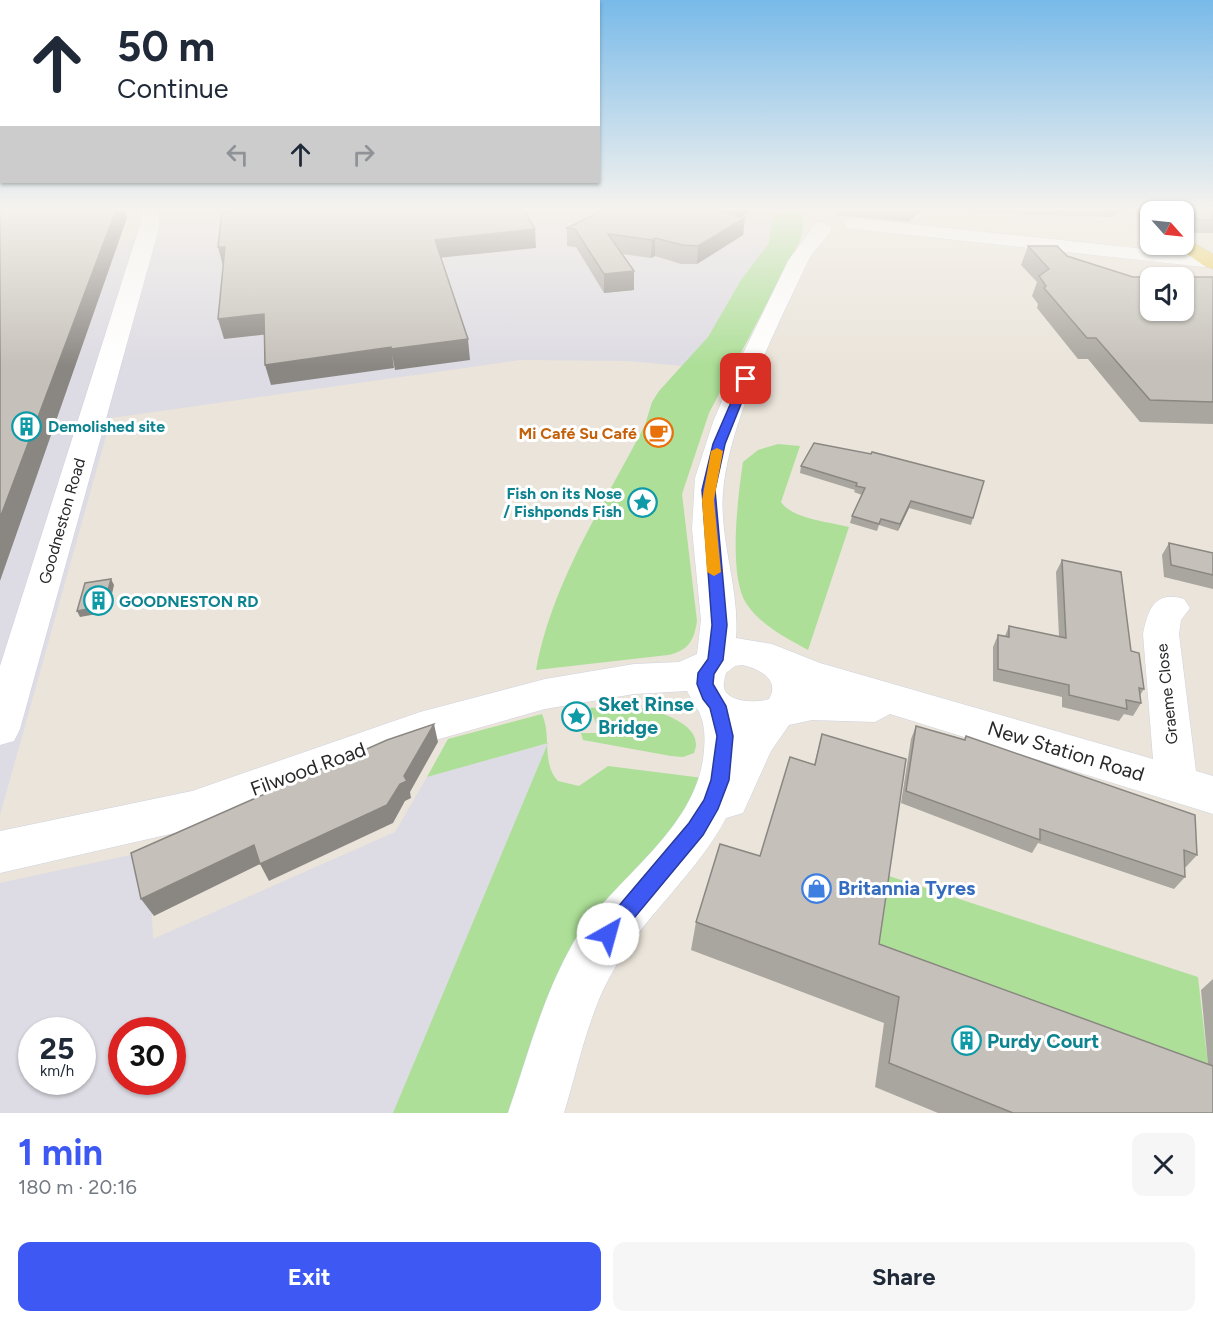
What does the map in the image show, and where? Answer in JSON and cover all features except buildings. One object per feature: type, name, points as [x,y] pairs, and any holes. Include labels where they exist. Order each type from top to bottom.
[{"type":"street","name":"Goodneston Road","points":[[0,729],[140,262]]},
{"type":"street","points":[[536,1113],[588,967],[622,915],[664,870],[701,821],[718,786],[725,736],[717,705],[705,684],[706,673],[713,662],[719,616],[708,500],[710,479],[723,433],[798,262]]},
{"type":"street","points":[[792,276],[806,262]]},
{"type":"street","points":[[664,870],[693,846],[719,815],[758,734],[790,698],[792,687],[789,676],[766,657],[733,623],[714,578]]},
{"type":"street","name":"Graeme Close","points":[[1172,608],[1164,616],[1161,634],[1195,789]]},
{"type":"street","points":[[713,662],[730,652],[766,657]]},
{"type":"street","name":"New Station Road","points":[[766,657],[810,675],[1195,789]]},
{"type":"street","name":"Filwood Road","points":[[0,852],[192,810],[420,728],[545,694],[614,682],[684,677],[713,662]]},
{"type":"street","name":"Filwood Road","points":[[614,682],[663,689],[717,705]]},
{"type":"street","name":"New Station Road","points":[[777,713],[812,704],[918,707]]},
{"type":"street","points":[[717,705],[745,718],[777,713]]},
{"type":"shaded area","points":[[11,262],[755,262],[741,280],[708,337],[684,366],[628,361],[520,360],[111,418],[0,815],[0,264]]},
{"type":"shaded area","points":[[548,743],[394,1113],[0,1113],[0,883],[149,851],[153,939],[395,832],[427,777]]},
{"type":"green space","points":[[755,262],[789,262],[709,413],[682,494],[697,621],[692,639],[681,651],[668,655],[536,670],[554,606],[567,575],[581,544],[645,425],[652,402],[659,391],[708,337],[741,280]]},
{"type":"green space","points":[[778,444],[800,446],[781,502],[786,508],[802,516],[849,527],[808,650],[758,618],[746,603],[740,590],[737,574],[736,534],[743,462],[758,450]]},
{"type":"green space","points":[[624,705],[659,713],[684,724],[692,732],[696,742],[694,753],[683,757],[671,756],[583,740],[581,733],[600,733],[590,708]]},
{"type":"green space","points":[[542,714],[547,743],[427,777],[448,739]]},
{"type":"green space","points":[[547,745],[550,766],[558,781],[579,786],[608,766],[703,778],[515,1113],[393,1113]]},
{"type":"green space","points":[[889,876],[1198,977],[1212,1101],[875,976]]},
{"type":"slow traffic","points":[[714,572],[708,490],[717,451]]},
{"type":"place","name":"Demolished site","points":[[27,426]]},
{"type":"place","name":"Mi Café Su Café","points":[[658,433]]},
{"type":"place","name":"Fish on its Nose / Fishponds Fish","points":[[643,502]]},
{"type":"place","name":"GOODNESTON RD","points":[[98,601]]},
{"type":"place","name":"Sket Rinse Bridge","points":[[577,716]]},
{"type":"place","name":"Britannia Tyres","points":[[817,888]]},
{"type":"place","name":"Purdy Court","points":[[966,1041]]},
{"type":"route","points":[[608,934],[622,915],[664,870],[696,829],[712,803],[720,780],[725,736],[718,706],[708,694],[705,684],[706,673],[715,660],[719,633],[708,490],[719,444],[746,379]]}]
